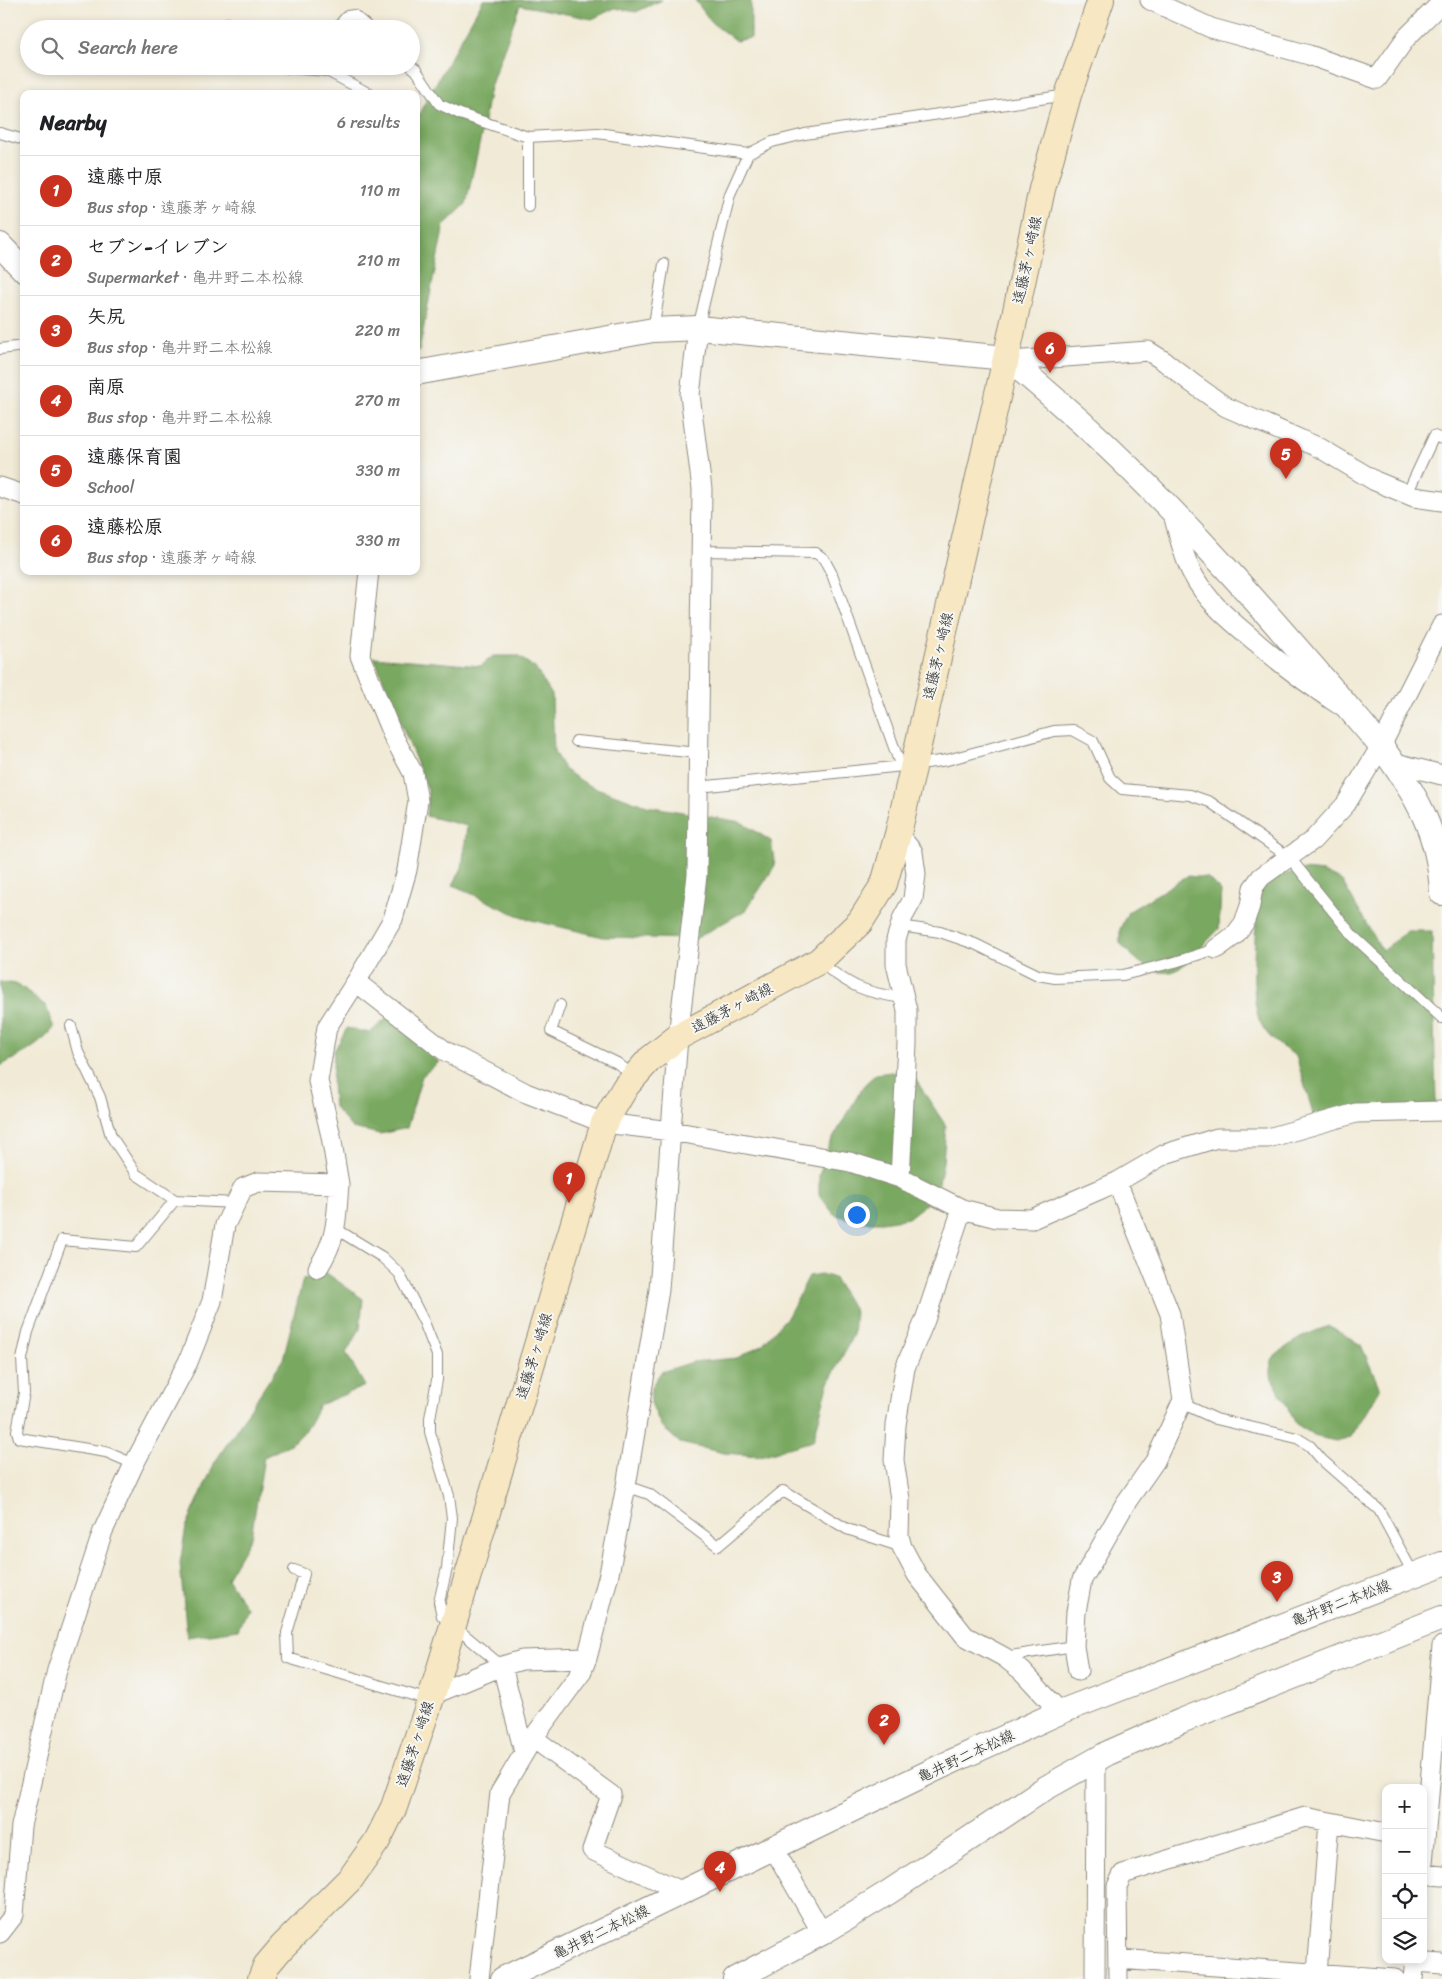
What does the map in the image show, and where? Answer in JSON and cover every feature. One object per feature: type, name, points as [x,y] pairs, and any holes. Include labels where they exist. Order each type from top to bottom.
[{"type":"main road","name":"遠藤茅ヶ崎線","points":[[261,1979],[266,1966],[282,1947],[351,1878],[377,1841],[394,1807],[431,1698],[604,1123],[634,1076],[648,1060],[678,1037],[818,961],[860,922],[884,884],[898,834],[907,766],[1008,359],[1042,189],[1068,95],[1101,0]]},
{"type":"street","points":[[1150,0],[1211,28],[1308,55],[1377,79],[1406,38],[1442,2]]},
{"type":"street","points":[[0,245],[20,266]]},
{"type":"street","points":[[478,1979],[500,1792],[529,1745],[582,1674],[609,1574],[659,1290],[678,1037],[697,875],[702,489],[690,396],[698,328]]},
{"type":"street","points":[[420,372],[652,330],[698,328],[1008,359],[1148,350],[1226,407],[1320,448],[1375,481],[1408,494],[1442,502]]},
{"type":"street","points":[[1008,359],[1028,374],[1127,464],[1218,558],[1386,754],[1404,777],[1430,828],[1438,856],[1442,893]]},
{"type":"street","points":[[0,487],[20,494]]},
{"type":"street","points":[[1172,511],[1191,571],[1205,595],[1222,614],[1294,674],[1354,715]]},
{"type":"street","points":[[318,1268],[329,1250],[336,1229],[339,1184],[331,1136],[318,1081],[327,1027],[393,919],[407,870],[418,801],[413,773],[392,734],[360,656],[369,575]]},
{"type":"street","points":[[1216,949],[1235,935],[1244,922],[1250,906],[1253,888],[1261,877],[1313,840],[1346,804],[1386,754],[1442,625]]},
{"type":"street","points":[[1386,754],[1442,775]]},
{"type":"street","points":[[898,834],[913,852],[916,874],[913,899],[900,926],[896,940],[896,964],[907,1010],[900,1178]]},
{"type":"street","points":[[356,982],[444,1050],[526,1094],[604,1123],[671,1131],[850,1162],[900,1178],[962,1208],[997,1218],[1032,1219],[1117,1182],[1165,1154],[1217,1138],[1268,1138],[1356,1113],[1442,1111]]},
{"type":"street","points":[[0,1933],[14,1914],[21,1826],[58,1670],[103,1531],[134,1464],[188,1362],[212,1301],[225,1225],[235,1202],[243,1188],[258,1182],[339,1184]]},
{"type":"street","points":[[1078,1671],[1074,1646],[1076,1612],[1082,1580],[1125,1504],[1155,1461],[1183,1400],[1170,1314],[1117,1182]]},
{"type":"street","points":[[962,1208],[925,1320],[905,1368],[896,1425],[894,1460],[900,1499],[899,1536],[902,1548],[916,1575],[965,1636],[1004,1657],[1022,1671],[1060,1712]]},
{"type":"street","name":"亀井野二本松線","points":[[503,1979],[940,1767],[1060,1712],[1442,1564]]},
{"type":"street","points":[[735,1979],[822,1933],[889,1892],[1044,1788],[1108,1753],[1180,1721],[1442,1618]]},
{"type":"street","points":[[1426,1829],[1436,1783],[1442,1646]]},
{"type":"street","points":[[431,1698],[502,1666],[522,1660],[587,1658]]},
{"type":"street","points":[[502,1666],[529,1745],[611,1795],[592,1850],[683,1892]]},
{"type":"street","points":[[1095,1979],[1096,1761]]},
{"type":"street","points":[[1118,1979],[1117,1886],[1123,1874],[1304,1817],[1382,1832]]},
{"type":"street","points":[[1317,1973],[1329,1822]]},
{"type":"street","points":[[774,1849],[822,1933]]},
{"type":"street","points":[[1427,1874],[1442,1876]]},
{"type":"street","points":[[1118,1959],[1395,1979]]},
{"type":"street","points":[[1414,1967],[1442,1964]]},
{"type":"lane","points":[[344,20],[347,16],[354,15],[360,20]]},
{"type":"lane","points":[[334,75],[363,90]]},
{"type":"lane","points":[[418,75],[439,104],[460,114],[528,137],[597,133],[748,154],[772,142],[805,134],[1068,95]]},
{"type":"lane","points":[[0,133],[20,139]]},
{"type":"lane","points":[[528,137],[528,206]]},
{"type":"lane","points":[[698,328],[730,194],[748,154]]},
{"type":"lane","points":[[652,330],[664,264]]},
{"type":"lane","points":[[0,349],[20,346]]},
{"type":"lane","points":[[1408,494],[1434,436],[1442,439]]},
{"type":"lane","points":[[701,551],[816,553],[824,559],[832,574],[907,766]]},
{"type":"lane","points":[[698,787],[907,766],[947,760],[1054,731],[1073,730],[1093,741],[1110,778],[1122,788],[1190,795],[1210,802],[1290,858],[1353,936],[1442,1018]]},
{"type":"lane","points":[[576,741],[698,753]]},
{"type":"lane","points":[[900,926],[940,932],[975,944],[1038,976],[1055,978],[1123,975],[1216,949]]},
{"type":"lane","points":[[818,961],[844,980],[862,990],[877,995],[904,998]]},
{"type":"lane","points":[[560,1005],[551,1031],[617,1063],[634,1076]]},
{"type":"lane","points":[[71,1026],[78,1052],[100,1097],[111,1136],[136,1174],[175,1200],[235,1202]]},
{"type":"lane","points":[[134,1464],[106,1452],[19,1438],[17,1431],[24,1393],[22,1359],[28,1332],[62,1240],[136,1248],[175,1200]]},
{"type":"lane","points":[[336,1229],[382,1257],[399,1273],[424,1322],[437,1354],[437,1380],[430,1418],[430,1432],[450,1496],[452,1518],[447,1568],[439,1602],[442,1616],[472,1639],[502,1666]]},
{"type":"lane","points":[[1182,1404],[1216,1419],[1297,1438],[1310,1446],[1322,1460],[1379,1510],[1414,1575]]},
{"type":"lane","points":[[626,1486],[649,1494],[718,1546],[783,1491],[847,1529],[902,1548]]},
{"type":"lane","points":[[294,1570],[304,1574],[287,1633],[288,1658],[431,1698]]},
{"type":"lane","points":[[1004,1657],[1074,1646]]},
{"type":"green space","points":[[483,0],[662,0],[636,12],[615,8],[592,19],[520,5],[490,87],[466,204],[444,225],[420,346],[420,113]]},
{"type":"green space","points":[[695,0],[751,0],[751,38],[736,41],[712,23]]},
{"type":"green space","points":[[493,656],[518,656],[535,668],[552,695],[554,752],[565,770],[588,785],[647,806],[741,822],[771,841],[775,866],[746,910],[695,939],[603,937],[523,918],[453,885],[462,868],[467,826],[426,816],[428,790],[374,657],[481,666]]},
{"type":"green space","points":[[1304,870],[1323,872],[1342,881],[1382,951],[1407,931],[1432,931],[1436,1104],[1315,1121],[1296,1056],[1276,1042],[1263,1028],[1256,1010],[1254,994],[1258,889],[1269,878]]},
{"type":"green space","points":[[1187,876],[1208,878],[1221,891],[1219,929],[1177,970],[1160,972],[1153,970],[1138,961],[1120,943],[1120,929],[1128,912]]},
{"type":"green space","points":[[0,982],[18,984],[46,1006],[54,1028],[36,1045],[0,1066]]},
{"type":"green space","points":[[388,1017],[439,1062],[422,1076],[407,1128],[380,1134],[352,1128],[334,1107],[332,1084],[334,1051],[347,1028],[370,1033]]},
{"type":"green space","points":[[891,1072],[912,1074],[946,1126],[939,1183],[927,1203],[908,1218],[882,1222],[857,1222],[834,1214],[819,1195],[819,1176],[828,1147],[864,1085],[876,1074]]},
{"type":"green space","points":[[325,1272],[363,1299],[360,1329],[346,1353],[365,1386],[319,1405],[308,1426],[298,1438],[285,1447],[264,1457],[251,1537],[227,1578],[247,1608],[238,1630],[187,1637],[180,1563],[186,1527],[215,1462],[283,1359],[303,1279]]},
{"type":"green space","points":[[821,1274],[834,1278],[855,1312],[853,1335],[828,1385],[813,1441],[760,1456],[724,1453],[680,1443],[661,1426],[651,1403],[651,1387],[661,1372],[693,1362],[737,1358],[762,1345],[788,1316],[809,1276]]},
{"type":"green space","points":[[1330,1326],[1361,1345],[1380,1389],[1351,1437],[1336,1441],[1317,1437],[1296,1424],[1271,1376],[1271,1360],[1278,1354],[1306,1335]]},
{"type":"place","name":"遠藤松原","points":[[1050,373]]},
{"type":"place","name":"遠藤保育園","points":[[1286,479]]},
{"type":"place","name":"遠藤中原","points":[[569,1203]]},
{"type":"place","name":"矢尻","points":[[1277,1602]]},
{"type":"place","name":"セブン-イレブン","points":[[884,1745]]},
{"type":"place","name":"南原","points":[[720,1892]]}]
